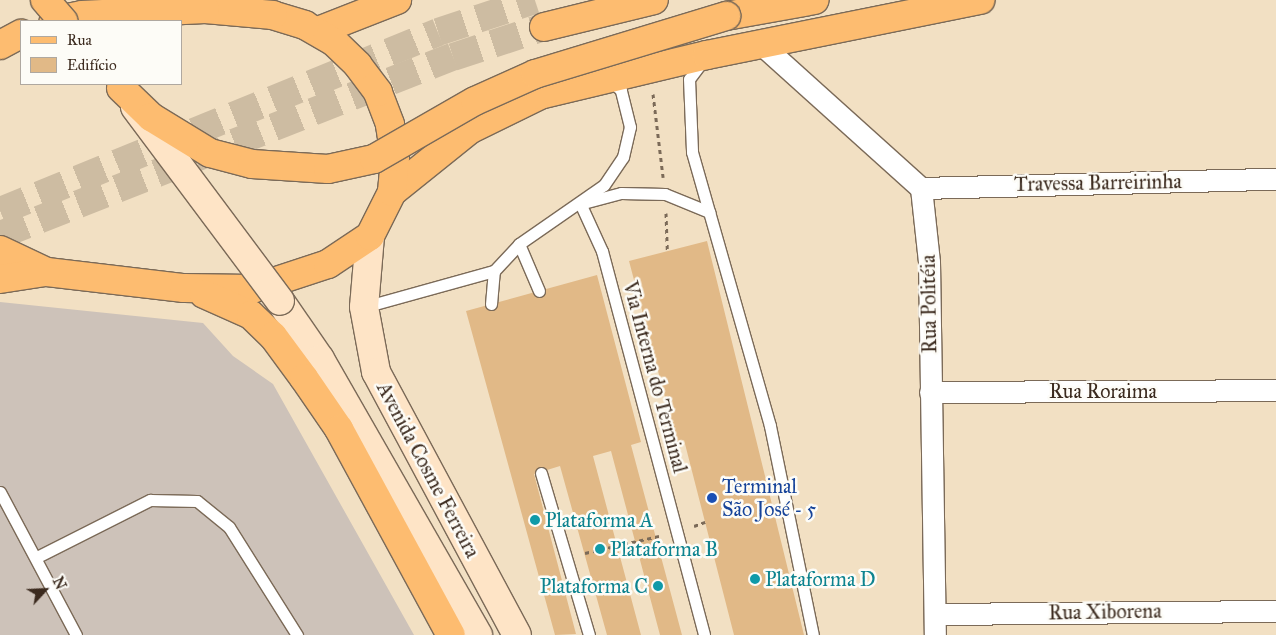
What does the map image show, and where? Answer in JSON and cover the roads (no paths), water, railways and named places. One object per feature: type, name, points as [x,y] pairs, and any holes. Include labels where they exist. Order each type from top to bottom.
[{"type":"main road","points":[[45,0],[62,20]]},
{"type":"main road","points":[[59,20],[82,15],[292,0]]},
{"type":"main road","points":[[318,32],[397,0]]},
{"type":"main road","points":[[544,27],[654,0]]},
{"type":"main road","points":[[119,86],[151,117],[210,153],[252,164],[328,169],[374,159],[475,100],[536,74],[726,16],[815,0]]},
{"type":"main road","points":[[392,192],[470,130],[506,110],[540,95],[707,55],[762,46],[981,0]]},
{"type":"main road","points":[[0,279],[47,272],[184,288],[252,289],[328,264],[370,236],[392,192],[394,148],[378,92],[358,65],[318,32],[273,15],[205,6]]},
{"type":"main road","points":[[0,45],[20,35]]},
{"type":"main road","points":[[119,86],[320,359],[478,635]]},
{"type":"main road","name":"Avenida Cosme Ferreira","points":[[370,236],[364,307],[376,372],[517,635]]},
{"type":"main road","points":[[0,250],[47,272]]},
{"type":"main road","points":[[184,288],[232,304],[273,336],[339,429],[451,635]]},
{"type":"street","points":[[762,46],[921,188]]},
{"type":"street","name":"Travessa Barreirinha","points":[[921,188],[1276,180]]},
{"type":"street","name":"Rua Politéia","points":[[921,188],[927,218],[935,625]]},
{"type":"street","name":"Rua Roraima","points":[[930,392],[1276,390]]},
{"type":"street","name":"Rua Xiborena","points":[[935,625],[1276,610]]},
{"type":"lane","points":[[707,55],[689,78],[692,152],[770,426],[813,635]]},
{"type":"lane","points":[[364,307],[494,270],[519,244],[604,185],[623,157],[630,127],[621,90],[606,79]]},
{"type":"lane","points":[[580,203],[621,193],[665,194],[709,212]]},
{"type":"lane","name":"Via Interna do Terminal","points":[[580,203],[602,252],[704,635]]},
{"type":"lane","points":[[519,244],[539,291]]},
{"type":"lane","points":[[491,304],[494,270]]},
{"type":"lane","points":[[541,472],[589,635]]},
{"type":"lane","points":[[0,492],[37,558],[76,635]]},
{"type":"lane","points":[[37,558],[150,500],[196,501],[229,527],[297,635]]},
{"type":"tunnel","points":[[0,211],[438,32],[535,0]]},
{"type":"tunnel","points":[[0,235],[453,57],[544,27]]},
{"type":"place","name":"Terminal São José - 5","points":[[712,498]]},
{"type":"place","name":"Plataforma A","points":[[535,520]]},
{"type":"place","name":"Plataforma B","points":[[600,549]]},
{"type":"place","name":"Plataforma D","points":[[755,579]]},
{"type":"place","name":"Plataforma C","points":[[658,586]]}]
